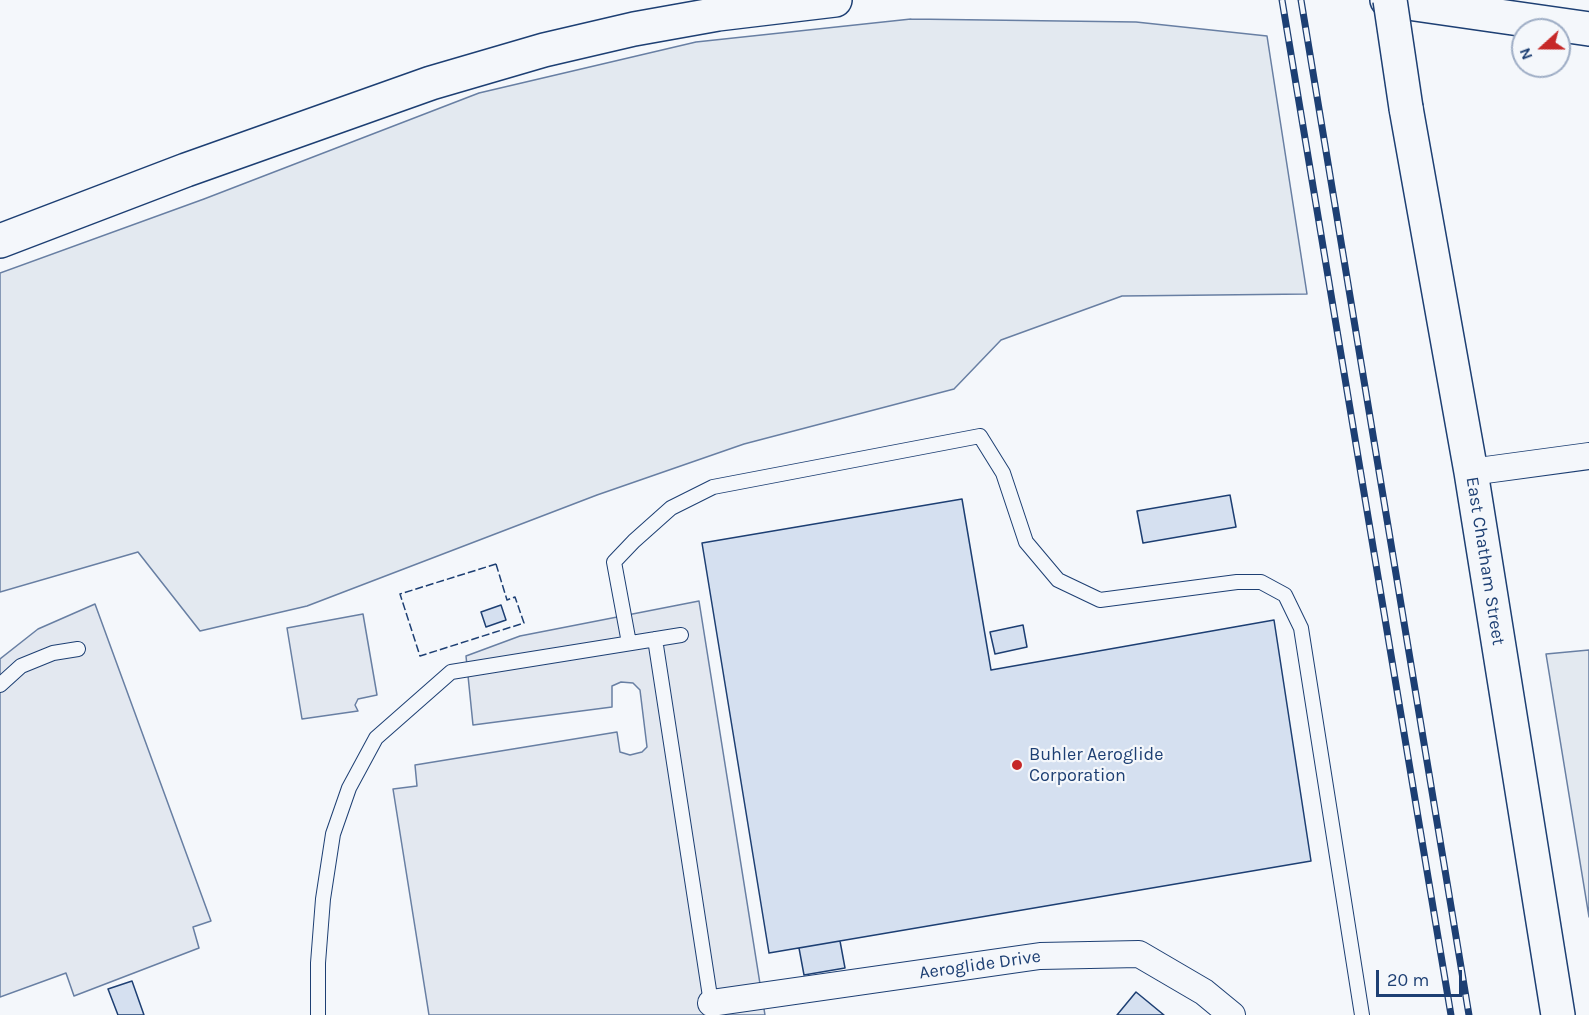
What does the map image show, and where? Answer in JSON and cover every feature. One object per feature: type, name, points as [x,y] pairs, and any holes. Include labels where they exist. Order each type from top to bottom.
[{"type":"main road","points":[[0,241],[186,170],[431,82],[544,50],[634,29],[718,14],[835,0]]},
{"type":"main road","points":[[1388,0],[1589,29]]},
{"type":"main road","name":"East Chatham Street","points":[[1388,0],[1471,472],[1558,1015]]},
{"type":"street","points":[[1471,472],[1589,456]]},
{"type":"street","name":"Aeroglide Drive","points":[[711,1004],[1040,956],[1139,954],[1204,992],[1232,1015]]},
{"type":"lane","points":[[629,644],[614,562],[671,508],[713,487],[980,436],[1003,473],[1026,542],[1058,580],[1100,600],[1237,582],[1261,582],[1285,595],[1301,628],[1362,1015]]},
{"type":"lane","points":[[318,1015],[318,963],[322,910],[333,834],[349,788],[376,738],[451,672],[681,635]]},
{"type":"lane","points":[[655,639],[711,1004]]},
{"type":"lane","points":[[0,685],[21,666],[53,652],[78,649]]},
{"type":"shaded area","points":[[911,19],[1136,22],[1267,36],[1307,294],[1122,296],[1001,340],[954,389],[744,444],[597,495],[307,606],[200,631],[138,552],[0,592],[0,273],[204,199],[479,93],[696,42]]},
{"type":"shaded area","points":[[699,601],[765,1015],[429,1015],[393,789],[417,786],[415,765],[617,732],[620,752],[630,755],[642,752],[647,747],[640,690],[633,683],[621,682],[612,686],[612,707],[473,725],[466,656],[520,636]]},
{"type":"shaded area","points":[[95,604],[211,921],[193,927],[199,948],[74,996],[66,973],[0,997],[0,659],[38,629]]},
{"type":"shaded area","points":[[363,614],[377,695],[358,699],[355,705],[358,711],[302,719],[287,628]]},
{"type":"shaded area","points":[[1589,650],[1589,917],[1546,654]]},
{"type":"building","points":[[1230,495],[1236,527],[1143,543],[1137,511]]},
{"type":"building","name":"Buhler Aeroglide Corporation","points":[[962,499],[991,670],[1274,620],[1311,861],[769,953],[702,543]]},
{"type":"building","points":[[501,605],[506,620],[486,627],[481,612]]},
{"type":"building","points":[[1023,625],[1027,647],[995,654],[990,632]]},
{"type":"building","points":[[840,941],[845,968],[804,975],[799,948]]},
{"type":"building","points":[[132,981],[144,1015],[118,1015],[108,989]]},
{"type":"building","points":[[1136,992],[1164,1015],[1117,1015]]},
{"type":"railway","points":[[1282,0],[1451,1015]]},
{"type":"railway","points":[[1301,0],[1469,1015]]},
{"type":"fence","points":[[496,564],[507,600],[515,597],[524,623],[420,656],[400,594],[496,564]]},
{"type":"place","name":"Buhler Aeroglide Corporation","points":[[1017,765]]}]
